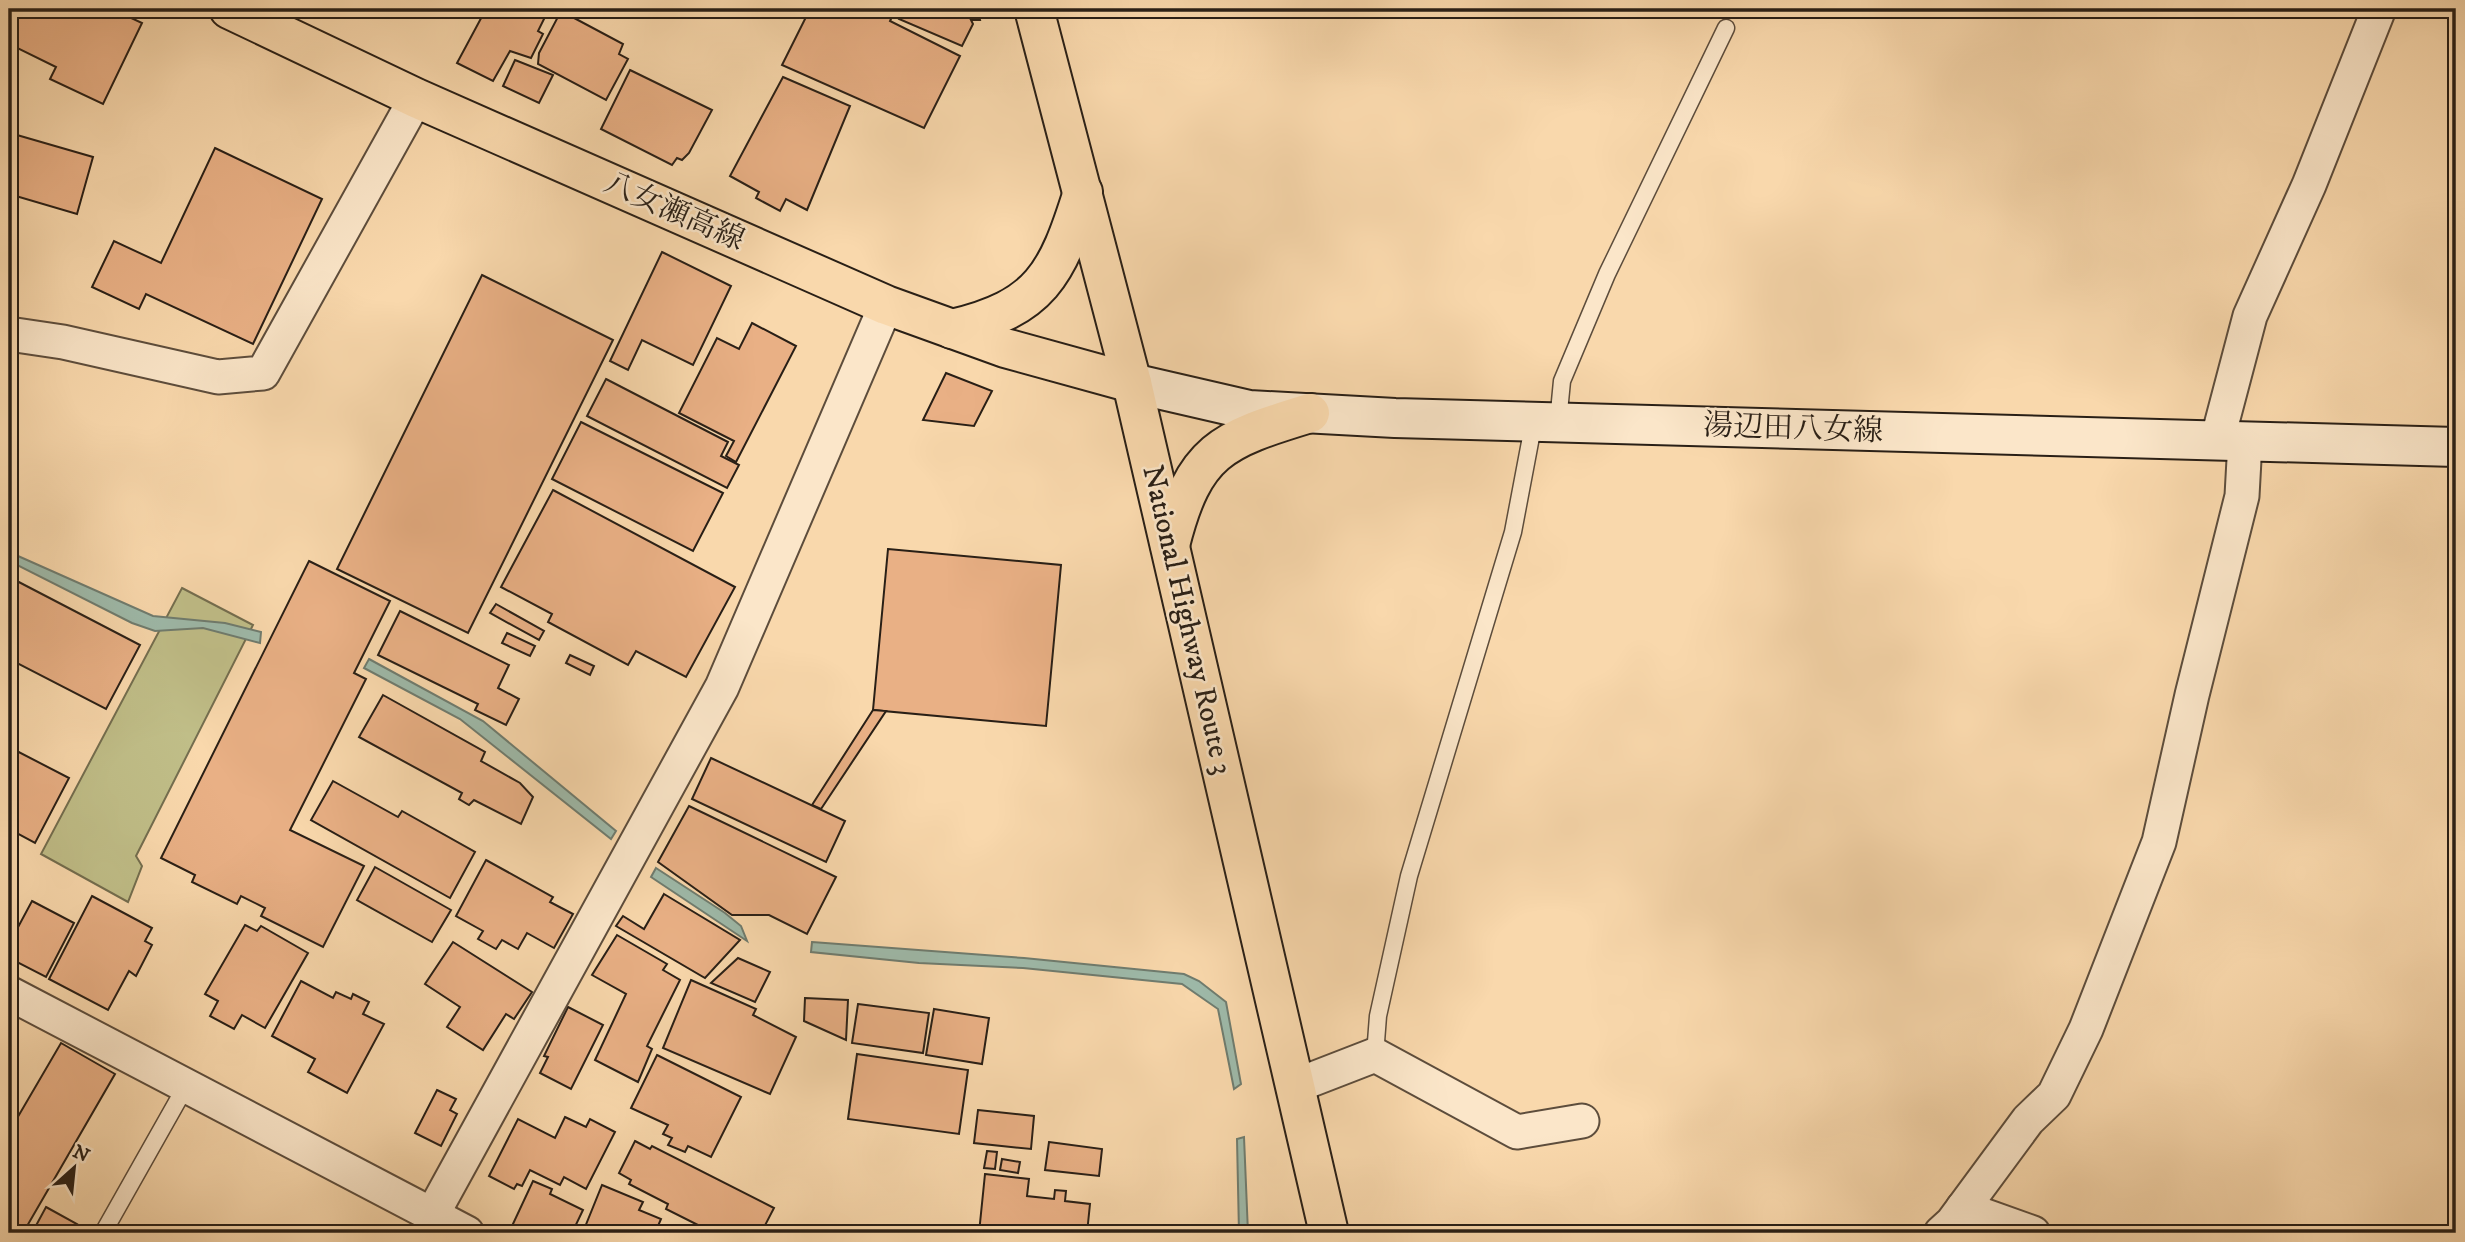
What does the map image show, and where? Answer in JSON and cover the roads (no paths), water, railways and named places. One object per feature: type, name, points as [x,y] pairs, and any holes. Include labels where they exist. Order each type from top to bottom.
[{"type":"main road","name":"National Highway Route 3","points":[[1034,9],[1132,383],[1329,1233]]},
{"type":"main road","name":"八女瀬高線","points":[[243,12],[416,98],[886,305],[1005,348],[1132,383]]},
{"type":"main road","points":[[952,329],[1009,310],[1041,286],[1054,268],[1069,237],[1083,192]]},
{"type":"main road","name":"湯辺田八女線","points":[[1132,383],[1250,410],[1310,413],[2456,447]]},
{"type":"main road","points":[[1170,546],[1180,506],[1195,476],[1213,455],[1232,440],[1310,413]]},
{"type":"street","points":[[1941,1233],[1963,1208],[2028,1120],[2054,1096],[2086,1029],[2159,842],[2192,695],[2242,496],[2231,441],[2250,316],[2309,185],[2379,9]]},
{"type":"street","points":[[9,334],[63,342],[218,377],[263,373],[416,98]]},
{"type":"street","points":[[432,1215],[722,687],[886,305]]},
{"type":"street","points":[[9,993],[467,1233]]},
{"type":"street","points":[[1295,1086],[1375,1055],[1517,1132],[1582,1121]]},
{"type":"street","points":[[1963,1208],[2033,1233]]},
{"type":"lane","points":[[1375,1055],[1378,1016],[1409,876],[1546,422],[1607,274],[1726,28]]},
{"type":"lane","points":[[103,1233],[186,1086]]}]
